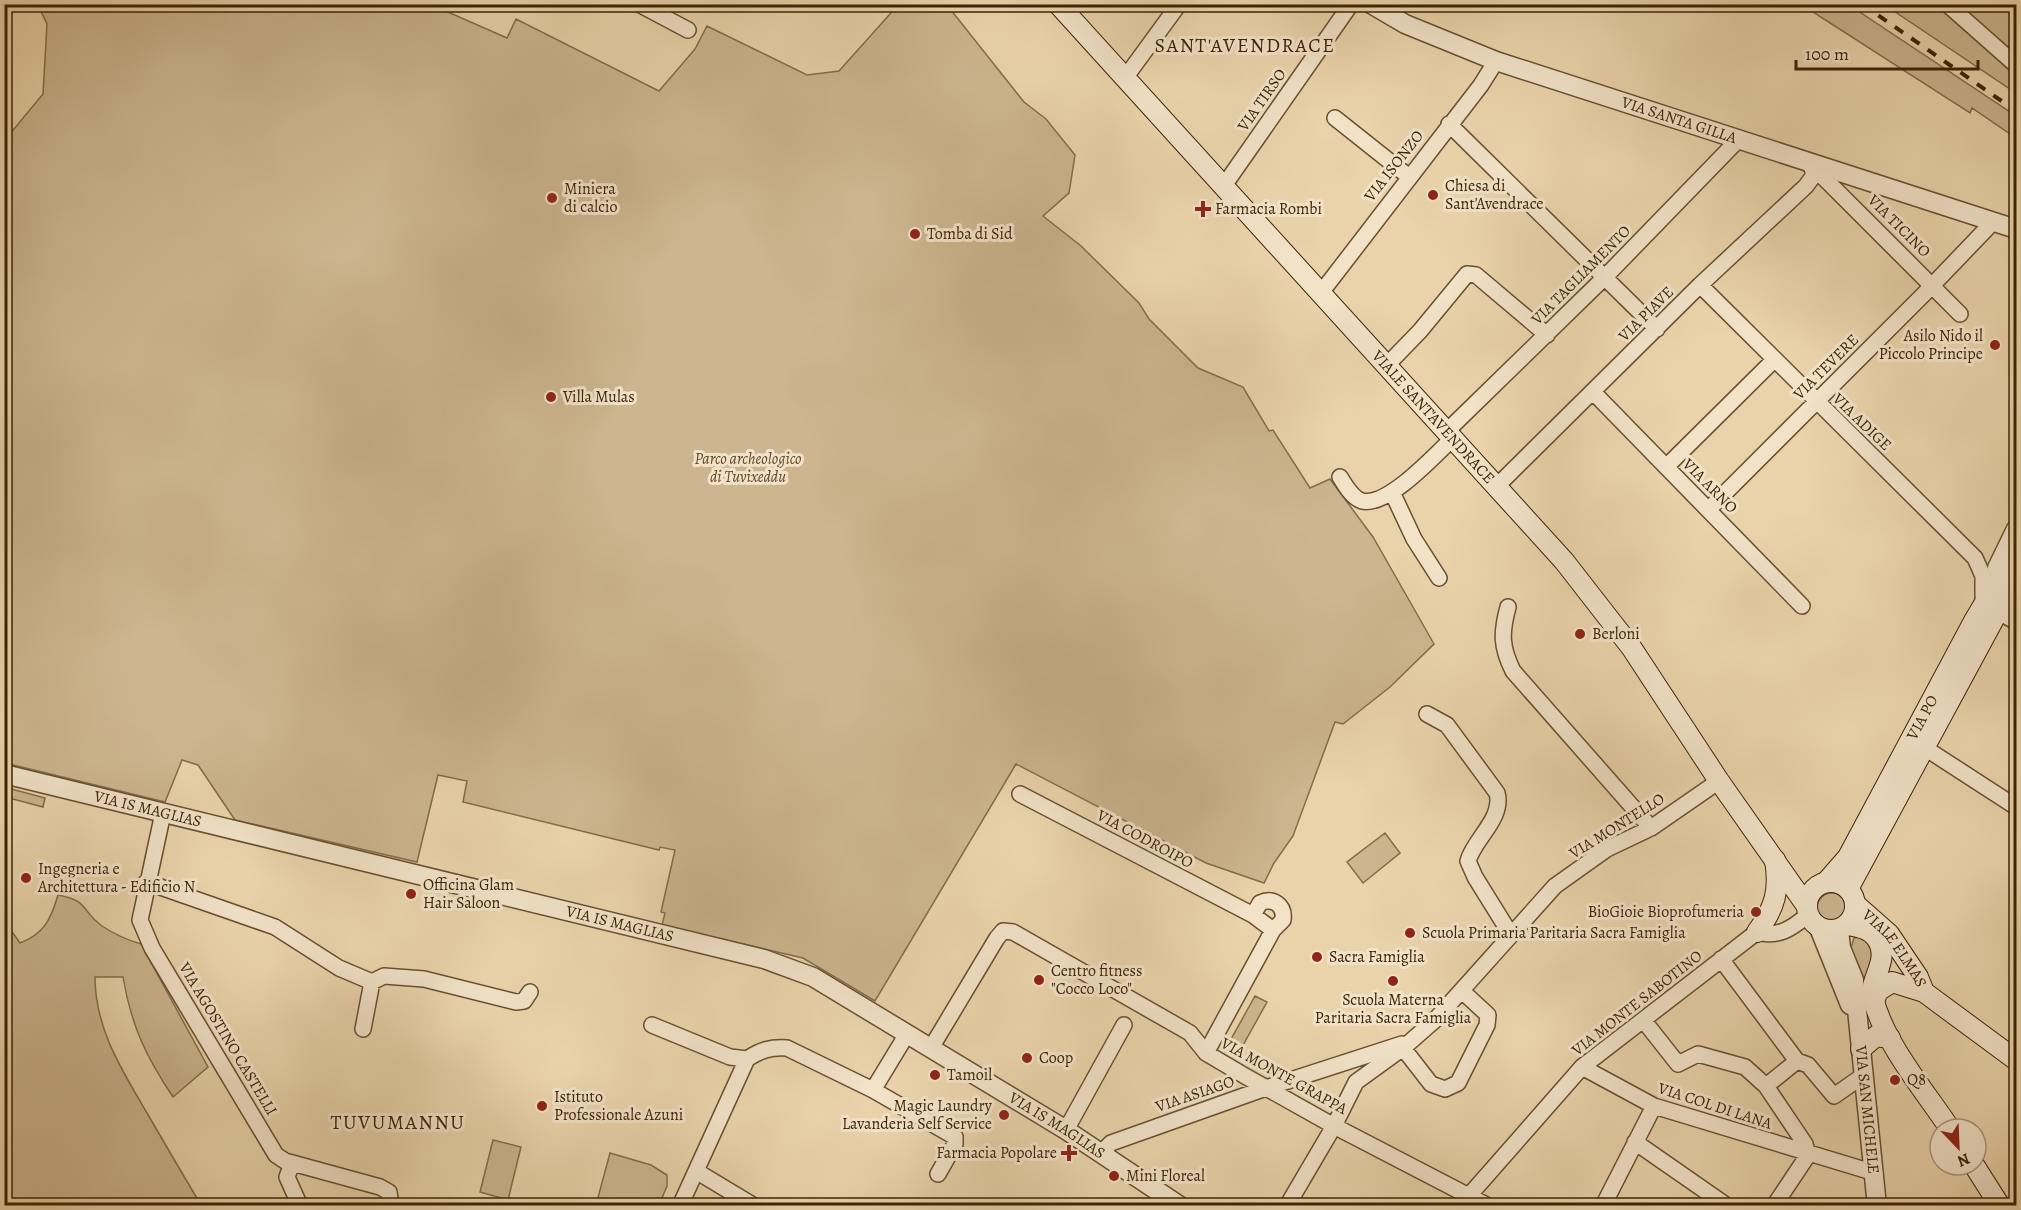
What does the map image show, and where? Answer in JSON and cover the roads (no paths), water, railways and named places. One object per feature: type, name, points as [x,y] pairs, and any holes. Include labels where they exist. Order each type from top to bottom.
[{"type":"main road","name":"VIALE SANT'AVENDRACE","points":[[1058,4],[1564,561],[1631,647],[1719,781],[1775,858],[1811,916]]},
{"type":"main road","name":"VIA PO","points":[[1824,882],[1848,857],[2014,542]]},
{"type":"main road","name":"VIA PO","points":[[1851,897],[1925,748],[1990,604],[2016,578]]},
{"type":"main road","name":"VIALE SANT'AVENDRACE","points":[[1775,858],[1824,882]]},
{"type":"main road","points":[[1757,932],[1771,912],[1776,900],[1778,876],[1775,858]]},
{"type":"main road","points":[[1843,927],[1854,913],[1851,897],[1835,882],[1824,882],[1814,888],[1811,916],[1828,931],[1843,927],[1870,931],[1881,948],[1882,958],[1872,985],[1874,1001],[1890,1038],[1942,1117]]},
{"type":"main road","name":"VIALE ELMAS","points":[[1851,897],[1889,934],[1918,977],[1924,992],[2016,1060]]},
{"type":"main road","points":[[1874,1001],[1881,987],[1892,982],[1924,992]]},
{"type":"main road","points":[[1861,1049],[1876,1036],[1890,1038]]},
{"type":"main road","points":[[1982,1177],[2000,1206]]},
{"type":"street","points":[[639,4],[687,30]]},
{"type":"street","points":[[1125,78],[1179,4]]},
{"type":"street","name":"VIA TIRSO","points":[[1224,187],[1351,4]]},
{"type":"street","name":"VIA SANTA GILLA","points":[[1371,4],[1405,24],[1496,62],[2016,229]]},
{"type":"street","points":[[1947,4],[2016,65]]},
{"type":"street","name":"VIA ISONZO","points":[[1320,294],[1496,62]]},
{"type":"street","points":[[1335,118],[1408,176]]},
{"type":"street","points":[[1449,124],[1656,329]]},
{"type":"street","name":"VIA TAGLIAMENTO","points":[[1392,492],[1738,140]]},
{"type":"street","name":"VIA PIAVE","points":[[1497,486],[1700,285],[1806,186],[1814,175],[1811,165]]},
{"type":"street","name":"VIA TICINO","points":[[1811,165],[1960,314]]},
{"type":"street","name":"VIA SANTA GILLA","points":[[1993,222],[2016,237]]},
{"type":"street","name":"VIA TEVERE","points":[[1708,510],[1933,286],[1993,222]]},
{"type":"street","points":[[1387,365],[1420,331],[1467,274],[1476,275],[1547,335]]},
{"type":"street","name":"VIA ADIGE","points":[[1700,285],[1975,558],[1983,576],[1990,604]]},
{"type":"street","points":[[1666,467],[1774,360]]},
{"type":"street","name":"VIA ARNO","points":[[1593,392],[1802,606]]},
{"type":"street","points":[[1340,477],[1353,495],[1361,501],[1371,501],[1392,492],[1414,539],[1439,578]]},
{"type":"street","points":[[1975,558],[1983,561],[1989,560],[2014,542]]},
{"type":"street","points":[[1975,619],[1990,604],[2014,542]]},
{"type":"street","points":[[1990,604],[2016,620]]},
{"type":"street","points":[[1508,607],[1502,631],[1503,650],[1513,671],[1651,828]]},
{"type":"street","points":[[1427,714],[1448,725],[1497,793],[1499,801],[1493,816],[1468,861],[1475,877],[1511,936]]},
{"type":"street","points":[[1925,748],[2016,807]]},
{"type":"street","name":"VIA IS MAGLIAS","points":[[4,774],[764,959],[813,977],[1066,1130],[1180,1206]]},
{"type":"street","name":"VIA MONTELLO","points":[[1287,1206],[1334,1126],[1356,1082],[1406,1046],[1435,1020],[1555,886],[1607,849],[1651,828],[1719,781]]},
{"type":"street","name":"VIA CODROIPO","points":[[1020,794],[1253,915],[1274,930]]},
{"type":"street","name":"VIA AGOSTINO CASTELLI","points":[[163,813],[146,882],[140,920],[152,948],[276,1155],[292,1162],[380,1187],[389,1192],[391,1206]]},
{"type":"street","points":[[146,882],[275,927],[339,968],[372,982],[384,976],[424,979],[516,1002],[524,1001],[530,993]]},
{"type":"street","points":[[1206,1053],[1274,930],[1283,920],[1283,910],[1277,903],[1269,900],[1260,903],[1253,915]]},
{"type":"street","points":[[1757,932],[1776,934],[1787,931],[1811,916]]},
{"type":"street","name":"VIA SAN MICHELE","points":[[1811,916],[1847,1000],[1856,1014]]},
{"type":"street","name":"VIA SAN MICHELE","points":[[1843,927],[1841,948],[1854,980],[1877,1206]]},
{"type":"street","name":"VIA MONTE GRAPPA","points":[[931,1048],[1003,930],[1013,932],[1190,1033],[1206,1053],[1266,1088],[1465,1200],[1488,1206]]},
{"type":"street","name":"VIA MONTE SABOTINO","points":[[1465,1200],[1582,1067],[1757,932]]},
{"type":"street","points":[[1721,959],[1797,1061],[1808,1065],[1834,1096],[1864,1075]]},
{"type":"street","points":[[363,1029],[372,982]]},
{"type":"street","points":[[1406,1046],[1431,1084],[1445,1089],[1458,1083],[1487,1025],[1488,1016],[1462,991]]},
{"type":"street","name":"VIA COL DI LANA","points":[[1644,1021],[1678,1064],[1698,1054],[1745,1067],[1766,1086],[1805,1144],[1808,1155]]},
{"type":"street","points":[[652,1025],[730,1057],[747,1059]]},
{"type":"street","points":[[1066,1130],[1124,1025]]},
{"type":"street","points":[[873,1090],[907,1034]]},
{"type":"street","name":"VIA ASIAGO","points":[[1101,1153],[1111,1143],[1266,1088],[1406,1046]]},
{"type":"street","points":[[680,1206],[747,1059],[771,1047],[787,1048],[873,1090],[955,1137],[955,1144],[938,1174]]},
{"type":"street","points":[[1766,1086],[1797,1061]]},
{"type":"street","name":"VIA COL DI LANA","points":[[1582,1067],[1654,1106],[1808,1155],[1875,1173]]},
{"type":"street","points":[[1603,1206],[1654,1106]]},
{"type":"street","points":[[1635,1142],[1727,1206]]},
{"type":"street","points":[[1774,1206],[1808,1155]]},
{"type":"street","points":[[292,1162],[287,1177],[300,1206]]},
{"type":"street","points":[[696,1171],[754,1206]]},
{"type":"railway","points":[[1862,4],[2016,111]]},
{"type":"place","name":"Chiesa di Sant'Avendrace","points":[[1433,195]]},
{"type":"place","name":"Miniera di calcio","points":[[552,198]]},
{"type":"place","name":"Farmacia Rombi","points":[[1203,209]]},
{"type":"place","name":"Tomba di Sid","points":[[915,234]]},
{"type":"place","name":"Asilo Nido il Piccolo Principe","points":[[1995,345]]},
{"type":"place","name":"Villa Mulas","points":[[551,397]]},
{"type":"place","name":"Berloni","points":[[1580,634]]},
{"type":"place","name":"Ingegneria e Architettura - Edificio N","points":[[26,878]]},
{"type":"place","name":"Officina Glam Hair Saloon","points":[[411,894]]},
{"type":"place","name":"BioGioie Bioprofumeria","points":[[1756,912]]},
{"type":"place","name":"Scuola Primaria Paritaria Sacra Famiglia","points":[[1410,933]]},
{"type":"place","name":"Sacra Famiglia","points":[[1317,957]]},
{"type":"place","name":"Centro fitness \"Cocco Loco\"","points":[[1039,980]]},
{"type":"place","name":"Scuola Materna Paritaria Sacra Famiglia","points":[[1393,981]]},
{"type":"place","name":"Coop","points":[[1027,1058]]},
{"type":"place","name":"Tamoil","points":[[935,1075]]},
{"type":"place","name":"Q8","points":[[1895,1080]]},
{"type":"place","name":"Istituto Professionale Azuni","points":[[542,1106]]},
{"type":"place","name":"Magic Laundry Lavanderia Self Service","points":[[1004,1115]]},
{"type":"place","name":"Farmacia Popolare","points":[[1069,1153]]},
{"type":"place","name":"Mini Floreal","points":[[1114,1176]]},
{"type":"district","name":"SANT'AVENDRACE","points":[[1245,45]]},
{"type":"district","name":"TUVUMANNU","points":[[398,1122]]},
{"type":"park label","name":"Parco archeologico di Tuvixeddu","points":[[748,468]]}]
